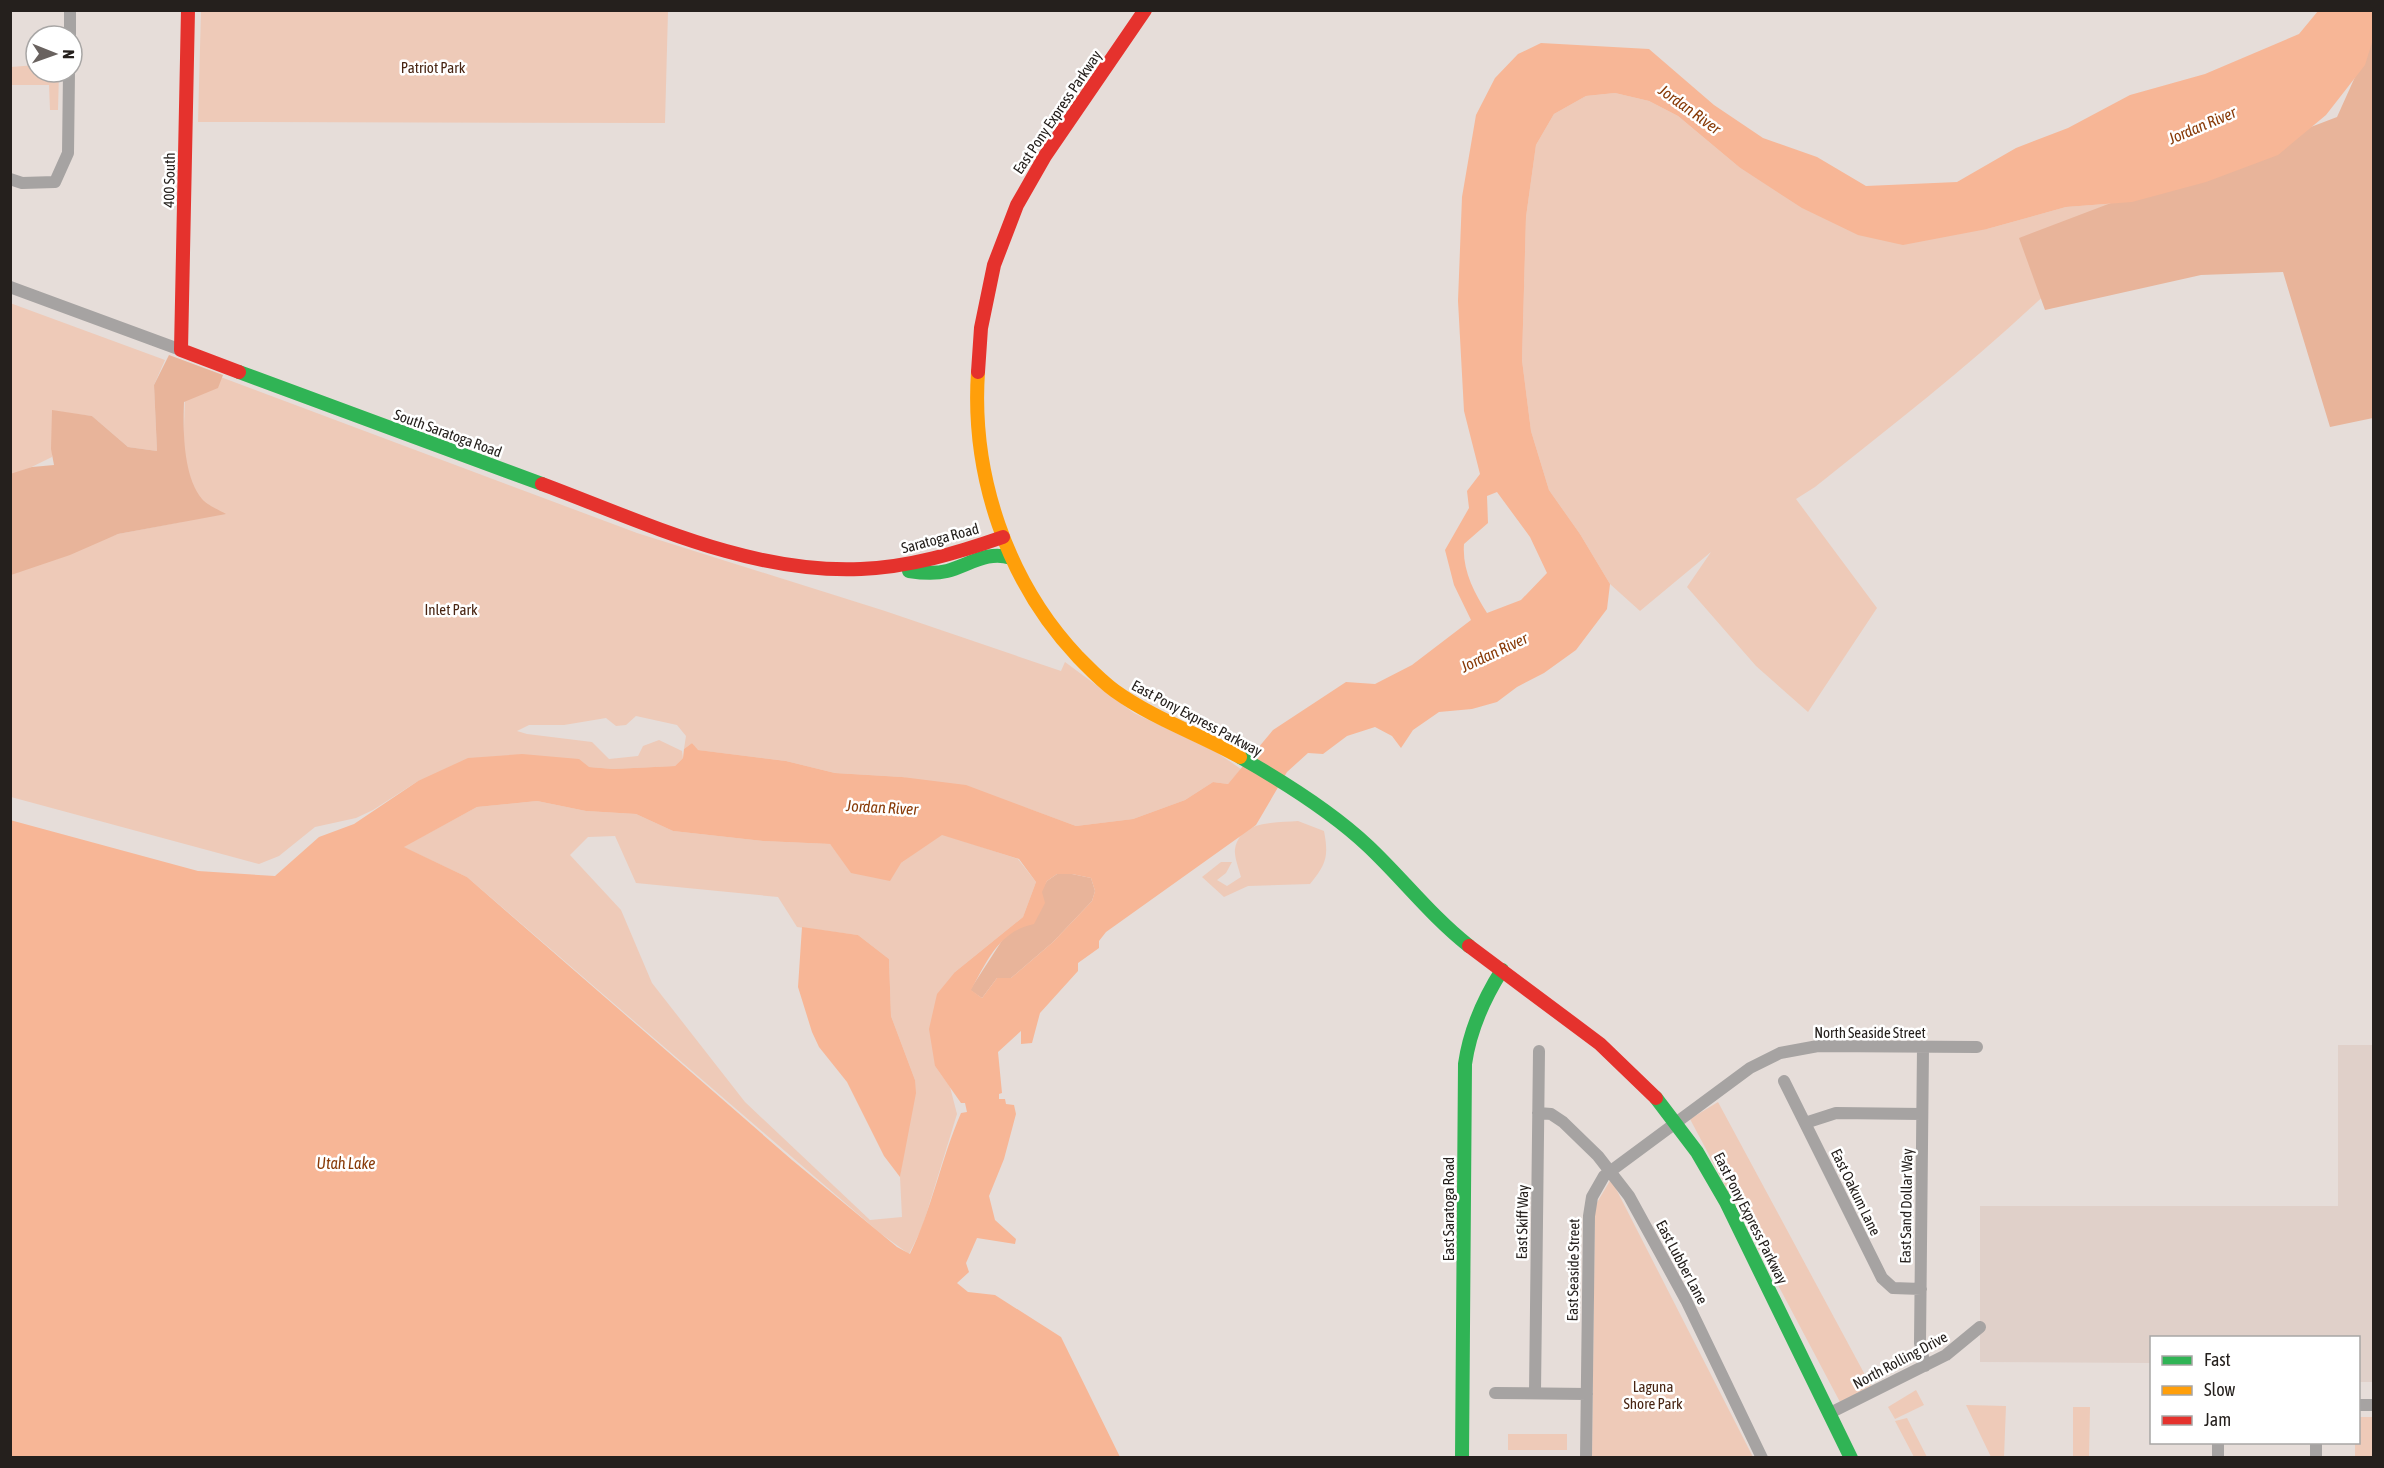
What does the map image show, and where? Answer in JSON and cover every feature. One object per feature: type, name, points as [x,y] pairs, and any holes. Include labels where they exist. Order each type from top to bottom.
[{"type":"main road","name":"400 South","points":[[181,350],[188,10]]},
{"type":"main road","name":"East Pony Express Parkway","points":[[1145,10],[1036,169],[1007,228],[989,283],[977,352],[977,411],[986,478],[1011,558],[1041,614],[1075,656],[1102,682],[1147,713],[1243,759],[1287,787],[1369,847],[1437,920],[1578,1025]]},
{"type":"main road","name":"South Saratoga Road","points":[[181,350],[658,528],[732,552],[775,563],[814,569],[888,568]]},
{"type":"main road","name":"Saratoga Road","points":[[888,568],[949,556],[1003,537]]},
{"type":"main road","points":[[888,568],[938,572],[996,554],[1011,558]]},
{"type":"main road","name":"East Pony Express Parkway","points":[[1413,894],[1444,914],[1536,984],[1578,1025],[1632,1072],[1677,1123],[1723,1193],[1851,1458]]},
{"type":"main road","name":"East Saratoga Road","points":[[1462,1458],[1465,1064],[1475,1017],[1486,994],[1502,970]]},
{"type":"street","points":[[10,179],[22,183],[55,182],[68,153],[69,84]]},
{"type":"street","name":"South Saratoga Road","points":[[10,287],[181,350]]},
{"type":"street","name":"North Seaside Street","points":[[1677,1123],[1750,1068],[1770,1057],[1791,1050],[1818,1046],[1977,1047]]},
{"type":"street","name":"East Sand Dollar Way","points":[[1923,1047],[1920,1349],[1925,1366]]},
{"type":"street","name":"East Skiff Way","points":[[1535,1393],[1539,1051]]},
{"type":"street","name":"East Oakum Lane","points":[[1784,1081],[1882,1278],[1893,1288],[1921,1289]]},
{"type":"street","name":"East Lubber Lane","points":[[1538,1113],[1551,1114],[1559,1118],[1598,1156],[1629,1196],[1665,1260],[1762,1458]]},
{"type":"street","points":[[1805,1123],[1836,1113],[1922,1114]]},
{"type":"street","name":"East Seaside Street","points":[[1586,1458],[1589,1216],[1596,1188],[1610,1171],[1677,1123]]},
{"type":"street","name":"North Rolling Drive","points":[[1830,1413],[1955,1349],[1980,1327]]},
{"type":"street","points":[[1495,1393],[1587,1394]]},
{"type":"shaded area","points":[[2373,37],[2373,418],[2330,427],[2283,272],[2201,275],[2045,310],[2019,238],[2337,117]]},
{"type":"shaded area","points":[[169,355],[223,375],[218,388],[184,402],[184,426],[188,466],[196,489],[204,501],[226,514],[118,534],[70,555],[11,575],[10,474],[32,467],[54,465],[51,449],[52,410],[92,416],[128,447],[157,451],[154,385]]},
{"type":"shaded area","points":[[1057,874],[1091,878],[1095,891],[1092,901],[1053,942],[1011,978],[997,978],[982,998],[970,990],[1003,939],[1018,927],[1047,881]]},
{"type":"shaded area","points":[[2338,1045],[2373,1045],[2373,1382],[2360,1382],[2360,1336],[2150,1336],[2150,1363],[1980,1362],[1980,1206],[2338,1206]]},
{"type":"green space","name":"Patriot Park","points":[[201,11],[668,11],[665,123],[198,122]]},
{"type":"green space","points":[[24,66],[24,84],[59,84],[58,110],[50,110],[49,85],[11,85],[11,67]]},
{"type":"green space","points":[[1615,93],[1649,101],[1678,116],[1739,167],[1987,229],[2066,207],[2132,202],[2098,244],[2000,336],[1877,438],[1815,487],[1796,499],[1877,608],[1808,712],[1756,666],[1687,587],[1711,552],[1640,611],[1610,584],[1580,534],[1549,490],[1531,431],[1522,360],[1526,217],[1536,145],[1554,114],[1586,96]]},
{"type":"green space","points":[[10,303],[165,360],[154,385],[157,451],[128,447],[92,416],[52,411],[52,457],[11,477]]},
{"type":"green space","name":"Inlet Park","points":[[186,364],[637,533],[885,611],[1061,671],[1065,662],[1134,713],[1216,752],[1241,769],[1228,784],[1213,782],[1185,800],[1133,819],[1076,826],[1027,808],[902,777],[835,773],[786,761],[697,750],[692,743],[684,749],[686,736],[677,725],[636,716],[626,725],[616,726],[606,718],[564,725],[529,725],[517,731],[592,742],[609,759],[638,756],[643,746],[659,740],[682,751],[683,758],[675,766],[613,769],[589,767],[418,781],[373,810],[356,818],[315,827],[279,856],[259,864],[11,797],[11,573],[118,534],[181,522]]},
{"type":"green space","points":[[537,801],[586,811],[636,814],[673,831],[763,841],[830,844],[851,872],[901,863],[942,834],[1018,859],[1036,882],[1023,917],[955,972],[935,1066],[950,1087],[957,1114],[922,1228],[909,1254],[880,1233],[467,877],[403,847],[477,807]],"holes":[[[615,836],[636,883],[778,897],[797,927],[858,935],[889,959],[891,1016],[915,1080],[900,1177],[902,1217],[870,1220],[745,1102],[652,983],[621,910],[570,855],[588,837]]]},
{"type":"green space","points":[[1298,821],[1324,831],[1325,860],[1310,884],[1248,886],[1224,897],[1202,877],[1221,862],[1232,862],[1226,873],[1217,880],[1227,886],[1241,877],[1235,849],[1244,833],[1260,825]]},
{"type":"green space","points":[[1718,1102],[1871,1386],[1840,1402],[1690,1119]]},
{"type":"green space","name":"Laguna Shore Park","points":[[1611,1179],[1753,1457],[1592,1458],[1595,1206]]},
{"type":"green space","points":[[1916,1390],[1924,1405],[1895,1419],[1888,1407]]},
{"type":"green space","points":[[1966,1405],[2006,1406],[2004,1457],[1991,1457]]},
{"type":"green space","points":[[2073,1407],[2090,1407],[2089,1457],[2073,1457]]},
{"type":"green space","points":[[2360,1417],[2373,1417],[2373,1457],[2355,1457],[2355,1444],[2360,1444]]},
{"type":"green space","points":[[1907,1418],[1927,1457],[1914,1457],[1895,1421]]},
{"type":"green space","points":[[1508,1434],[1567,1434],[1567,1450],[1508,1450]]},
{"type":"water","name":"Utah Lake","points":[[2318,11],[2373,11],[2373,39],[2365,65],[2326,115],[2278,155],[2206,182],[2132,202],[2066,207],[1987,229],[1903,245],[1858,235],[1802,208],[1739,167],[1678,116],[1649,101],[1615,93],[1586,96],[1554,114],[1536,145],[1526,217],[1522,360],[1531,431],[1549,490],[1580,534],[1610,584],[1607,609],[1576,650],[1497,702],[1472,709],[1439,712],[1413,730],[1401,748],[1392,736],[1375,727],[1347,736],[1323,754],[1308,753],[1287,772],[1256,825],[1106,932],[1099,941],[1099,948],[1078,963],[1078,971],[1040,1013],[1032,1043],[1021,1044],[1021,1031],[998,1052],[1002,1093],[999,1094],[999,1099],[1005,1099],[1006,1104],[1014,1105],[1016,1114],[1004,1159],[989,1196],[995,1220],[1016,1239],[1015,1244],[977,1238],[966,1263],[969,1272],[957,1283],[968,1292],[995,1295],[1061,1337],[1120,1457],[11,1457],[10,820],[198,871],[275,876],[319,837],[354,824],[418,781],[468,758],[522,754],[579,759],[589,767],[613,769],[675,766],[683,758],[684,749],[692,743],[698,750],[786,761],[835,773],[902,777],[966,785],[1076,826],[1133,819],[1185,800],[1213,782],[1228,784],[1273,730],[1346,682],[1375,684],[1412,665],[1471,620],[1454,585],[1445,550],[1469,508],[1467,491],[1480,474],[1464,411],[1458,301],[1462,197],[1476,115],[1495,78],[1518,54],[1541,43],[1649,49],[1714,105],[1763,138],[1817,157],[1866,186],[1957,182],[2016,148],[2068,128],[2130,95],[2205,74],[2299,34]],"holes":[[[1497,492],[1530,537],[1547,573],[1521,600],[1487,613],[1473,589],[1467,572],[1464,544],[1488,523],[1487,496]],[[537,801],[586,811],[636,814],[673,831],[763,841],[830,844],[851,873],[890,881],[901,863],[942,835],[1019,859],[1036,882],[1023,917],[955,972],[937,994],[929,1029],[935,1066],[961,1103],[965,1103],[967,1112],[961,1113],[954,1130],[918,1237],[910,1254],[897,1247],[792,1160],[467,877],[404,847],[477,807]],[[1057,874],[1091,878],[1095,891],[1092,901],[1053,942],[1011,978],[997,978],[982,998],[971,990],[983,968],[1003,940],[1012,933],[1034,924],[1045,903],[1042,892],[1047,881]]]},
{"type":"water","points":[[802,927],[858,935],[889,959],[891,1016],[915,1080],[916,1093],[900,1177],[884,1156],[847,1082],[819,1047],[812,1032],[798,987]]},
{"type":"traffic: fast","points":[[239,372],[542,484]]},
{"type":"traffic: fast","points":[[909,571],[938,573],[986,557],[1011,558]]},
{"type":"traffic: fast","points":[[1240,757],[1307,798],[1354,833],[1442,922],[1469,946]]},
{"type":"traffic: fast","points":[[1462,1458],[1465,1064],[1478,1015],[1502,970]]},
{"type":"traffic: fast","points":[[1656,1098],[1697,1152],[1726,1202],[1851,1458]]},
{"type":"traffic: slow","points":[[978,372],[977,411],[988,488],[1013,561],[1031,595],[1078,657],[1115,691],[1145,710],[1240,757]]},
{"type":"traffic: jam","points":[[188,10],[181,350],[239,372]]},
{"type":"traffic: jam","points":[[978,372],[981,328],[994,265],[1017,205],[1045,156],[1145,10]]},
{"type":"traffic: jam","points":[[542,484],[698,543],[779,563],[820,568],[879,568],[915,562],[951,554],[1003,537]]},
{"type":"traffic: jam","points":[[1469,946],[1600,1044],[1656,1098]]},
{"type":"water label","name":"Jordan River","points":[[1690,109]]},
{"type":"water label","name":"Jordan River","points":[[2202,125]]},
{"type":"water label","name":"Jordan River","points":[[1494,652]]},
{"type":"water label","name":"Jordan River","points":[[882,807]]}]
